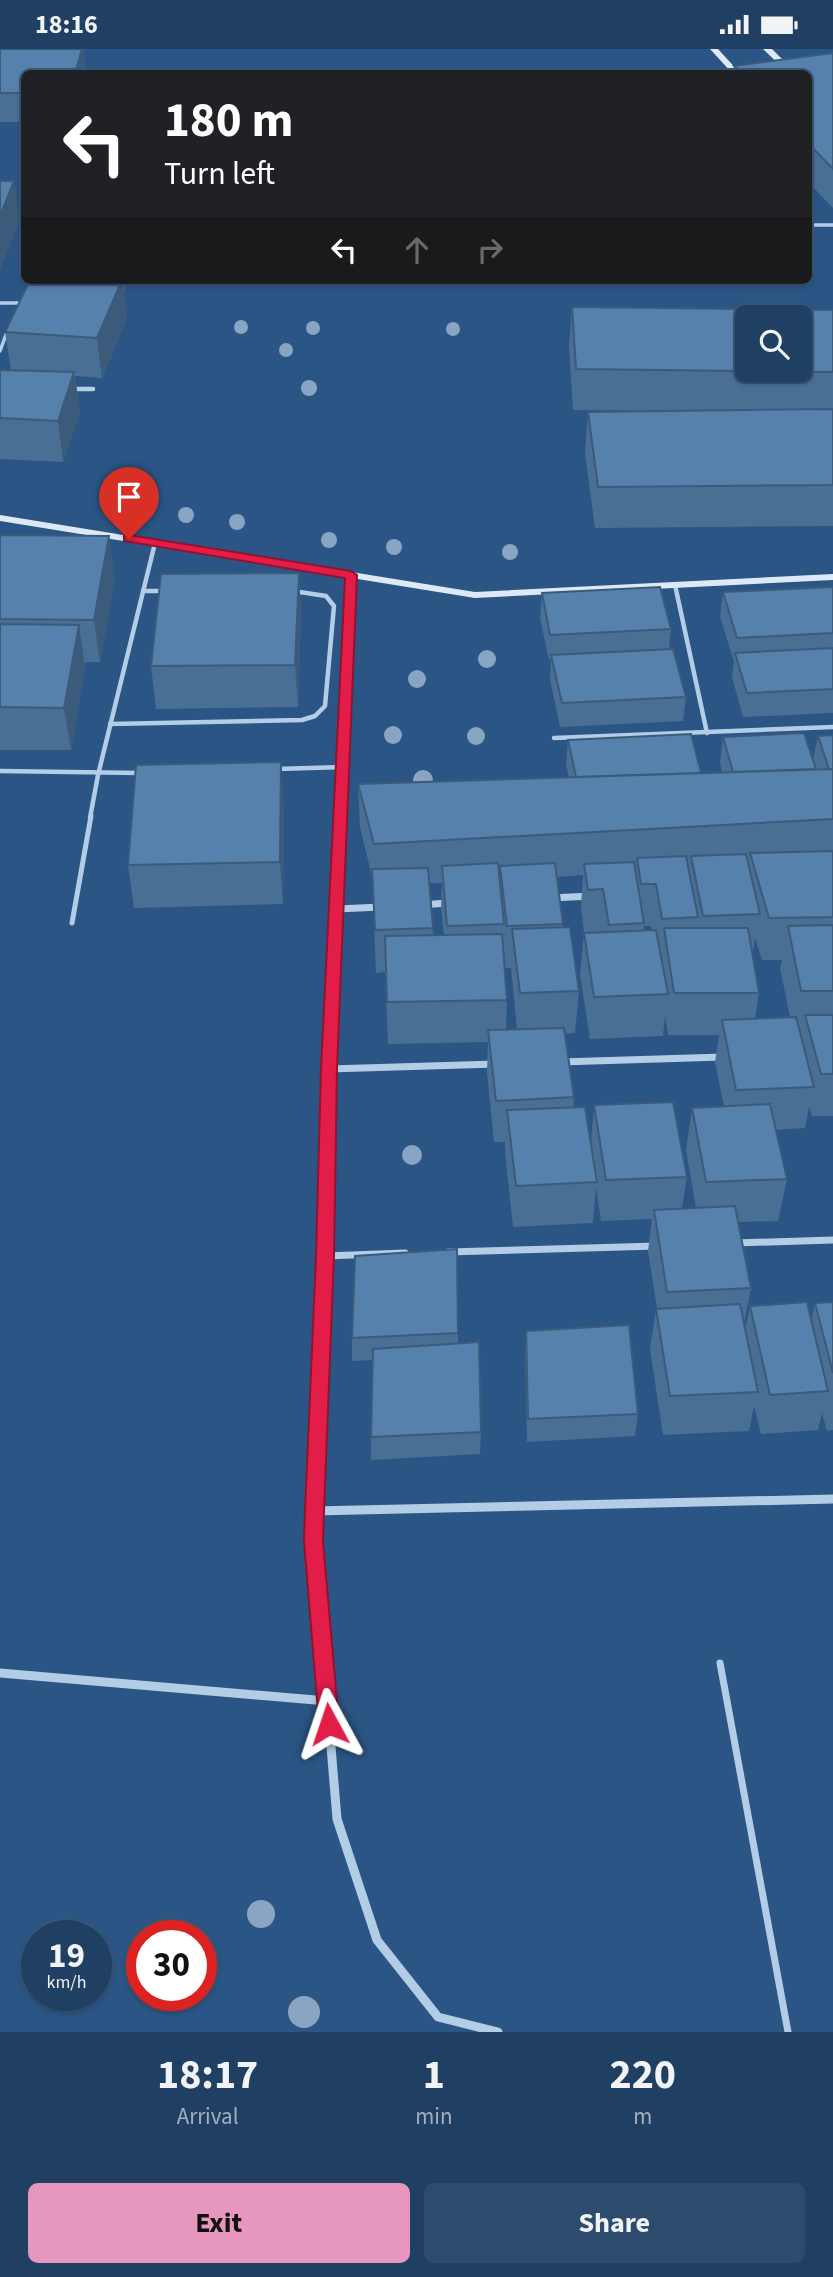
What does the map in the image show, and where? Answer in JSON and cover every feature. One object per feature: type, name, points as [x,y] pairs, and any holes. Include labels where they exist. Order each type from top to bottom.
[{"type":"street","points":[[714,49],[733,70]]},
{"type":"street","points":[[767,49],[789,70]]},
{"type":"street","points":[[0,518],[475,596],[833,577]]},
{"type":"street","points":[[351,575],[329,1069],[325,1256],[314,1511],[314,1541],[337,1819],[377,1940],[439,2017],[498,2032]]},
{"type":"street","points":[[541,899],[595,896]]},
{"type":"street","points":[[405,905],[459,903]]},
{"type":"street","points":[[337,909],[391,906]]},
{"type":"street","points":[[547,1062],[738,1057]]},
{"type":"street","points":[[329,1069],[506,1064]]},
{"type":"street","points":[[723,1244],[833,1240]]},
{"type":"street","points":[[435,1252],[668,1245]]},
{"type":"street","points":[[325,1256],[421,1253]]},
{"type":"street","points":[[314,1511],[833,1499]]},
{"type":"street","points":[[0,1673],[327,1701]]},
{"type":"lane","points":[[812,225],[833,225]]},
{"type":"lane","points":[[0,303],[31,303]]},
{"type":"lane","points":[[14,315],[19,303]]},
{"type":"lane","points":[[0,351],[9,327]]},
{"type":"lane","points":[[66,389],[93,389]]},
{"type":"lane","points":[[72,923],[97,775],[155,543]]},
{"type":"lane","points":[[675,585],[707,733]]},
{"type":"lane","points":[[143,590],[169,591]]},
{"type":"lane","points":[[110,724],[302,720],[315,716],[325,706],[334,607],[326,596],[288,591]]},
{"type":"lane","points":[[554,738],[833,727]]},
{"type":"lane","points":[[273,769],[344,767]]},
{"type":"lane","points":[[0,771],[97,775],[152,773]]},
{"type":"lane","points":[[720,1663],[788,2032]]},
{"type":"building","points":[[0,49],[82,49],[76,70],[21,70],[21,93],[0,93]]},
{"type":"building","points":[[833,53],[833,169],[812,147],[812,70],[738,70],[734,66]]},
{"type":"building","points":[[0,181],[14,181],[0,216]]},
{"type":"building","points":[[28,284],[120,284],[97,338],[5,332]]},
{"type":"building","points":[[572,307],[735,309],[735,371],[576,369]]},
{"type":"building","points":[[812,310],[833,310],[833,372],[812,372]]},
{"type":"building","points":[[0,370],[74,372],[58,421],[0,418]]},
{"type":"building","points":[[833,409],[833,485],[598,487],[588,412]]},
{"type":"building","points":[[0,535],[109,536],[94,620],[0,619]]},
{"type":"building","points":[[299,573],[295,665],[151,666],[161,574]]},
{"type":"building","points":[[660,587],[671,629],[550,635],[542,593]]},
{"type":"building","points":[[833,587],[833,633],[737,638],[723,592]]},
{"type":"building","points":[[0,624],[79,625],[64,708],[0,707]]},
{"type":"building","points":[[833,648],[833,689],[747,693],[735,653]]},
{"type":"building","points":[[673,649],[686,697],[562,703],[551,655]]},
{"type":"building","points":[[804,733],[816,769],[733,772],[723,737]]},
{"type":"building","points":[[691,734],[701,773],[576,777],[568,740]]},
{"type":"building","points":[[833,735],[833,769],[829,769],[818,736]]},
{"type":"building","points":[[281,762],[280,862],[128,865],[136,765]]},
{"type":"building","points":[[833,769],[833,819],[374,844],[358,784]]},
{"type":"building","points":[[833,851],[833,917],[769,918],[750,853]]},
{"type":"building","points":[[746,854],[760,914],[703,916],[691,856]]},
{"type":"building","points":[[686,856],[698,917],[662,919],[656,884],[641,884],[637,858]]},
{"type":"building","points":[[634,862],[644,923],[609,925],[603,889],[588,890],[584,864]]},
{"type":"building","points":[[498,863],[504,924],[447,926],[442,866]]},
{"type":"building","points":[[555,863],[563,924],[507,926],[500,866]]},
{"type":"building","points":[[428,868],[433,928],[375,930],[372,869]]},
{"type":"building","points":[[833,925],[833,991],[801,991],[788,926]]},
{"type":"building","points":[[570,927],[579,991],[520,993],[512,929]]},
{"type":"building","points":[[664,928],[748,928],[759,993],[674,993]]},
{"type":"building","points":[[656,930],[668,994],[594,997],[584,933]]},
{"type":"building","points":[[502,934],[507,1000],[387,1002],[385,936]]},
{"type":"building","points":[[805,1015],[833,1015],[833,1074],[821,1074]]},
{"type":"building","points":[[796,1017],[814,1087],[736,1090],[722,1020]]},
{"type":"building","points":[[564,1028],[574,1097],[496,1101],[488,1030]]},
{"type":"building","points":[[673,1102],[687,1177],[606,1180],[594,1105]]},
{"type":"building","points":[[770,1104],[787,1179],[706,1182],[692,1108]]},
{"type":"building","points":[[585,1107],[597,1182],[516,1186],[507,1110]]},
{"type":"building","points":[[735,1206],[751,1288],[667,1292],[654,1210]]},
{"type":"building","points":[[457,1249],[458,1333],[352,1338],[355,1256]]},
{"type":"building","points":[[807,1302],[828,1391],[770,1395],[750,1306]]},
{"type":"building","points":[[833,1302],[833,1373],[815,1303]]},
{"type":"building","points":[[740,1304],[758,1392],[670,1396],[656,1309]]},
{"type":"building","points":[[629,1325],[638,1414],[528,1419],[526,1331]]},
{"type":"building","points":[[479,1342],[481,1432],[371,1437],[373,1349]]},
{"type":"route","points":[[129,539],[351,575],[329,1069],[325,1256],[314,1511],[314,1541],[329,1724]]}]
